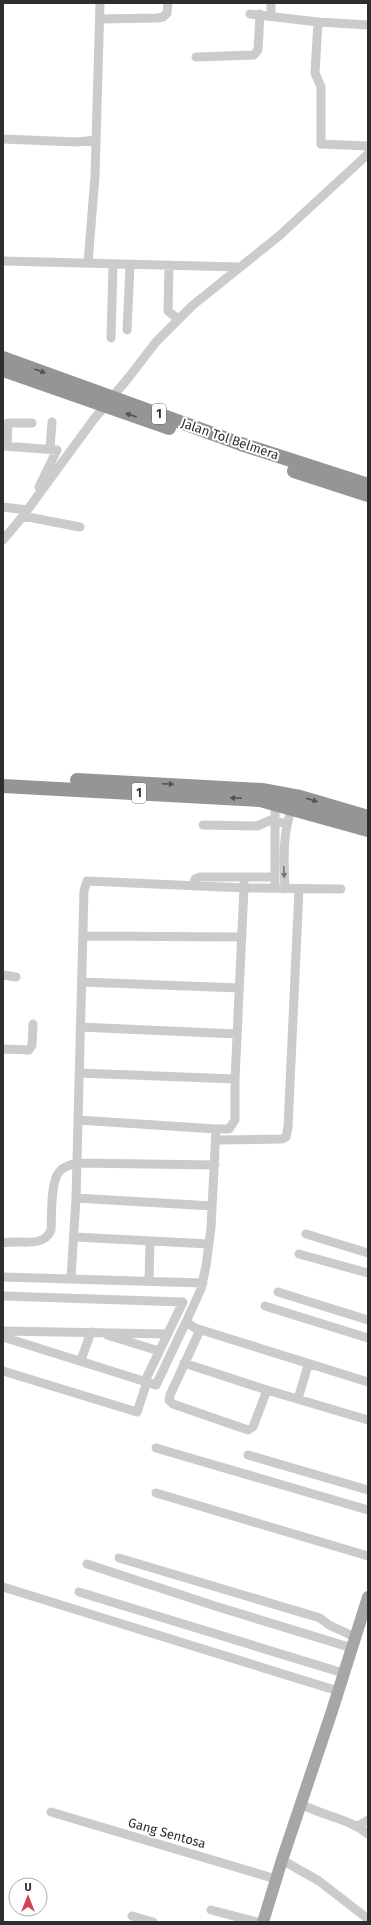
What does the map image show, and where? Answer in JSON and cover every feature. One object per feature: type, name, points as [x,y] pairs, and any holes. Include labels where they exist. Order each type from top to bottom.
[{"type":"highway","name":"Jalan Tol Belmera","points":[[3,358],[241,444],[314,473]]},
{"type":"highway","name":"Jalan Tol Belmera","points":[[3,370],[314,473],[368,485]]},
{"type":"highway","name":"Jalan Tol Belmera","points":[[329,477],[368,495]]},
{"type":"highway","name":"1","points":[[3,779],[109,781],[258,790],[300,797],[368,817]]},
{"type":"highway","name":"1","points":[[3,786],[243,799],[292,808],[368,830]]},
{"type":"main road","points":[[263,1922],[353,1643],[363,1626],[368,1598]]},
{"type":"street","points":[[88,263],[95,176],[100,3]]},
{"type":"street","points":[[100,19],[157,18],[163,16],[167,12],[168,3]]},
{"type":"street","points":[[271,3],[271,16]]},
{"type":"street","points":[[250,14],[318,22],[368,25]]},
{"type":"street","points":[[196,57],[254,55],[258,50],[260,14]]},
{"type":"street","points":[[318,22],[315,73],[321,86],[321,144],[353,144],[368,146]]},
{"type":"street","points":[[3,140],[77,142],[96,140]]},
{"type":"street","points":[[3,540],[25,513],[94,419],[156,342],[178,319],[239,267],[279,236],[368,154]]},
{"type":"street","points":[[3,261],[88,263],[130,266],[169,265],[239,267]]},
{"type":"street","points":[[111,338],[113,265]]},
{"type":"street","points":[[169,265],[168,311],[178,319]]},
{"type":"street","points":[[127,330],[130,266]]},
{"type":"street","points":[[32,422],[8,423],[5,446],[56,449],[57,451],[40,482],[40,491]]},
{"type":"street","points":[[50,448],[52,422]]},
{"type":"street","points":[[3,507],[80,527]]},
{"type":"street","points":[[274,804],[275,888]]},
{"type":"street","points":[[285,889],[283,855],[286,824],[292,808]]},
{"type":"street","points":[[202,825],[257,826],[268,821],[286,824]]},
{"type":"street","points":[[193,886],[194,879],[200,877],[275,877]]},
{"type":"street","points":[[78,1120],[229,1129],[236,1120],[235,1079],[244,877]]},
{"type":"street","points":[[71,1278],[75,1237],[84,891],[87,881],[244,888],[342,890]]},
{"type":"street","points":[[216,1140],[282,1139],[286,1137],[288,1127],[299,889]]},
{"type":"street","points":[[84,936],[242,937]]},
{"type":"street","points":[[3,975],[16,977]]},
{"type":"street","points":[[82,982],[239,988]]},
{"type":"street","points":[[3,1049],[29,1050],[32,1045],[33,1024]]},
{"type":"street","points":[[80,1027],[237,1034]]},
{"type":"street","points":[[79,1073],[235,1079]]},
{"type":"street","points":[[216,1129],[209,1244],[202,1286],[196,1300],[184,1363],[170,1394],[171,1402],[248,1430],[253,1427],[267,1390]]},
{"type":"street","points":[[3,1243],[28,1242],[48,1237],[51,1230],[56,1176],[65,1167],[77,1163],[215,1165]]},
{"type":"street","points":[[76,1198],[212,1206]]},
{"type":"street","points":[[306,1234],[368,1253]]},
{"type":"street","points":[[75,1237],[209,1244]]},
{"type":"street","points":[[149,1281],[150,1242]]},
{"type":"street","points":[[299,1254],[368,1273]]},
{"type":"street","points":[[3,1277],[149,1281],[202,1286]]},
{"type":"street","points":[[278,1292],[368,1320]]},
{"type":"street","points":[[3,1296],[184,1302],[159,1351],[146,1381],[136,1412],[3,1371]]},
{"type":"street","points":[[265,1306],[368,1338]]},
{"type":"street","points":[[192,1326],[308,1365],[368,1382]]},
{"type":"street","points":[[3,1337],[81,1360],[156,1385],[192,1326]]},
{"type":"street","points":[[3,1331],[168,1334]]},
{"type":"street","points":[[93,1332],[159,1351]]},
{"type":"street","points":[[81,1360],[93,1332]]},
{"type":"street","points":[[184,1363],[267,1390],[368,1420]]},
{"type":"street","points":[[298,1399],[308,1365]]},
{"type":"street","points":[[156,1448],[368,1510]]},
{"type":"street","points":[[248,1455],[368,1490]]},
{"type":"street","points":[[156,1494],[368,1556]]},
{"type":"street","points":[[120,1558],[320,1618],[353,1643]]},
{"type":"street","points":[[87,1564],[353,1643]]},
{"type":"street","points":[[3,1586],[338,1691]]},
{"type":"street","points":[[79,1592],[343,1673]]},
{"type":"street","points":[[301,1804],[315,1811],[358,1826],[368,1834]]},
{"type":"street","name":"Gang Sentosa","points":[[51,1812],[276,1879]]},
{"type":"street","points":[[358,1826],[368,1820]]},
{"type":"street","points":[[282,1860],[319,1881],[368,1919]]},
{"type":"street","points":[[211,1910],[257,1922]]},
{"type":"street","points":[[132,1916],[153,1922]]}]
